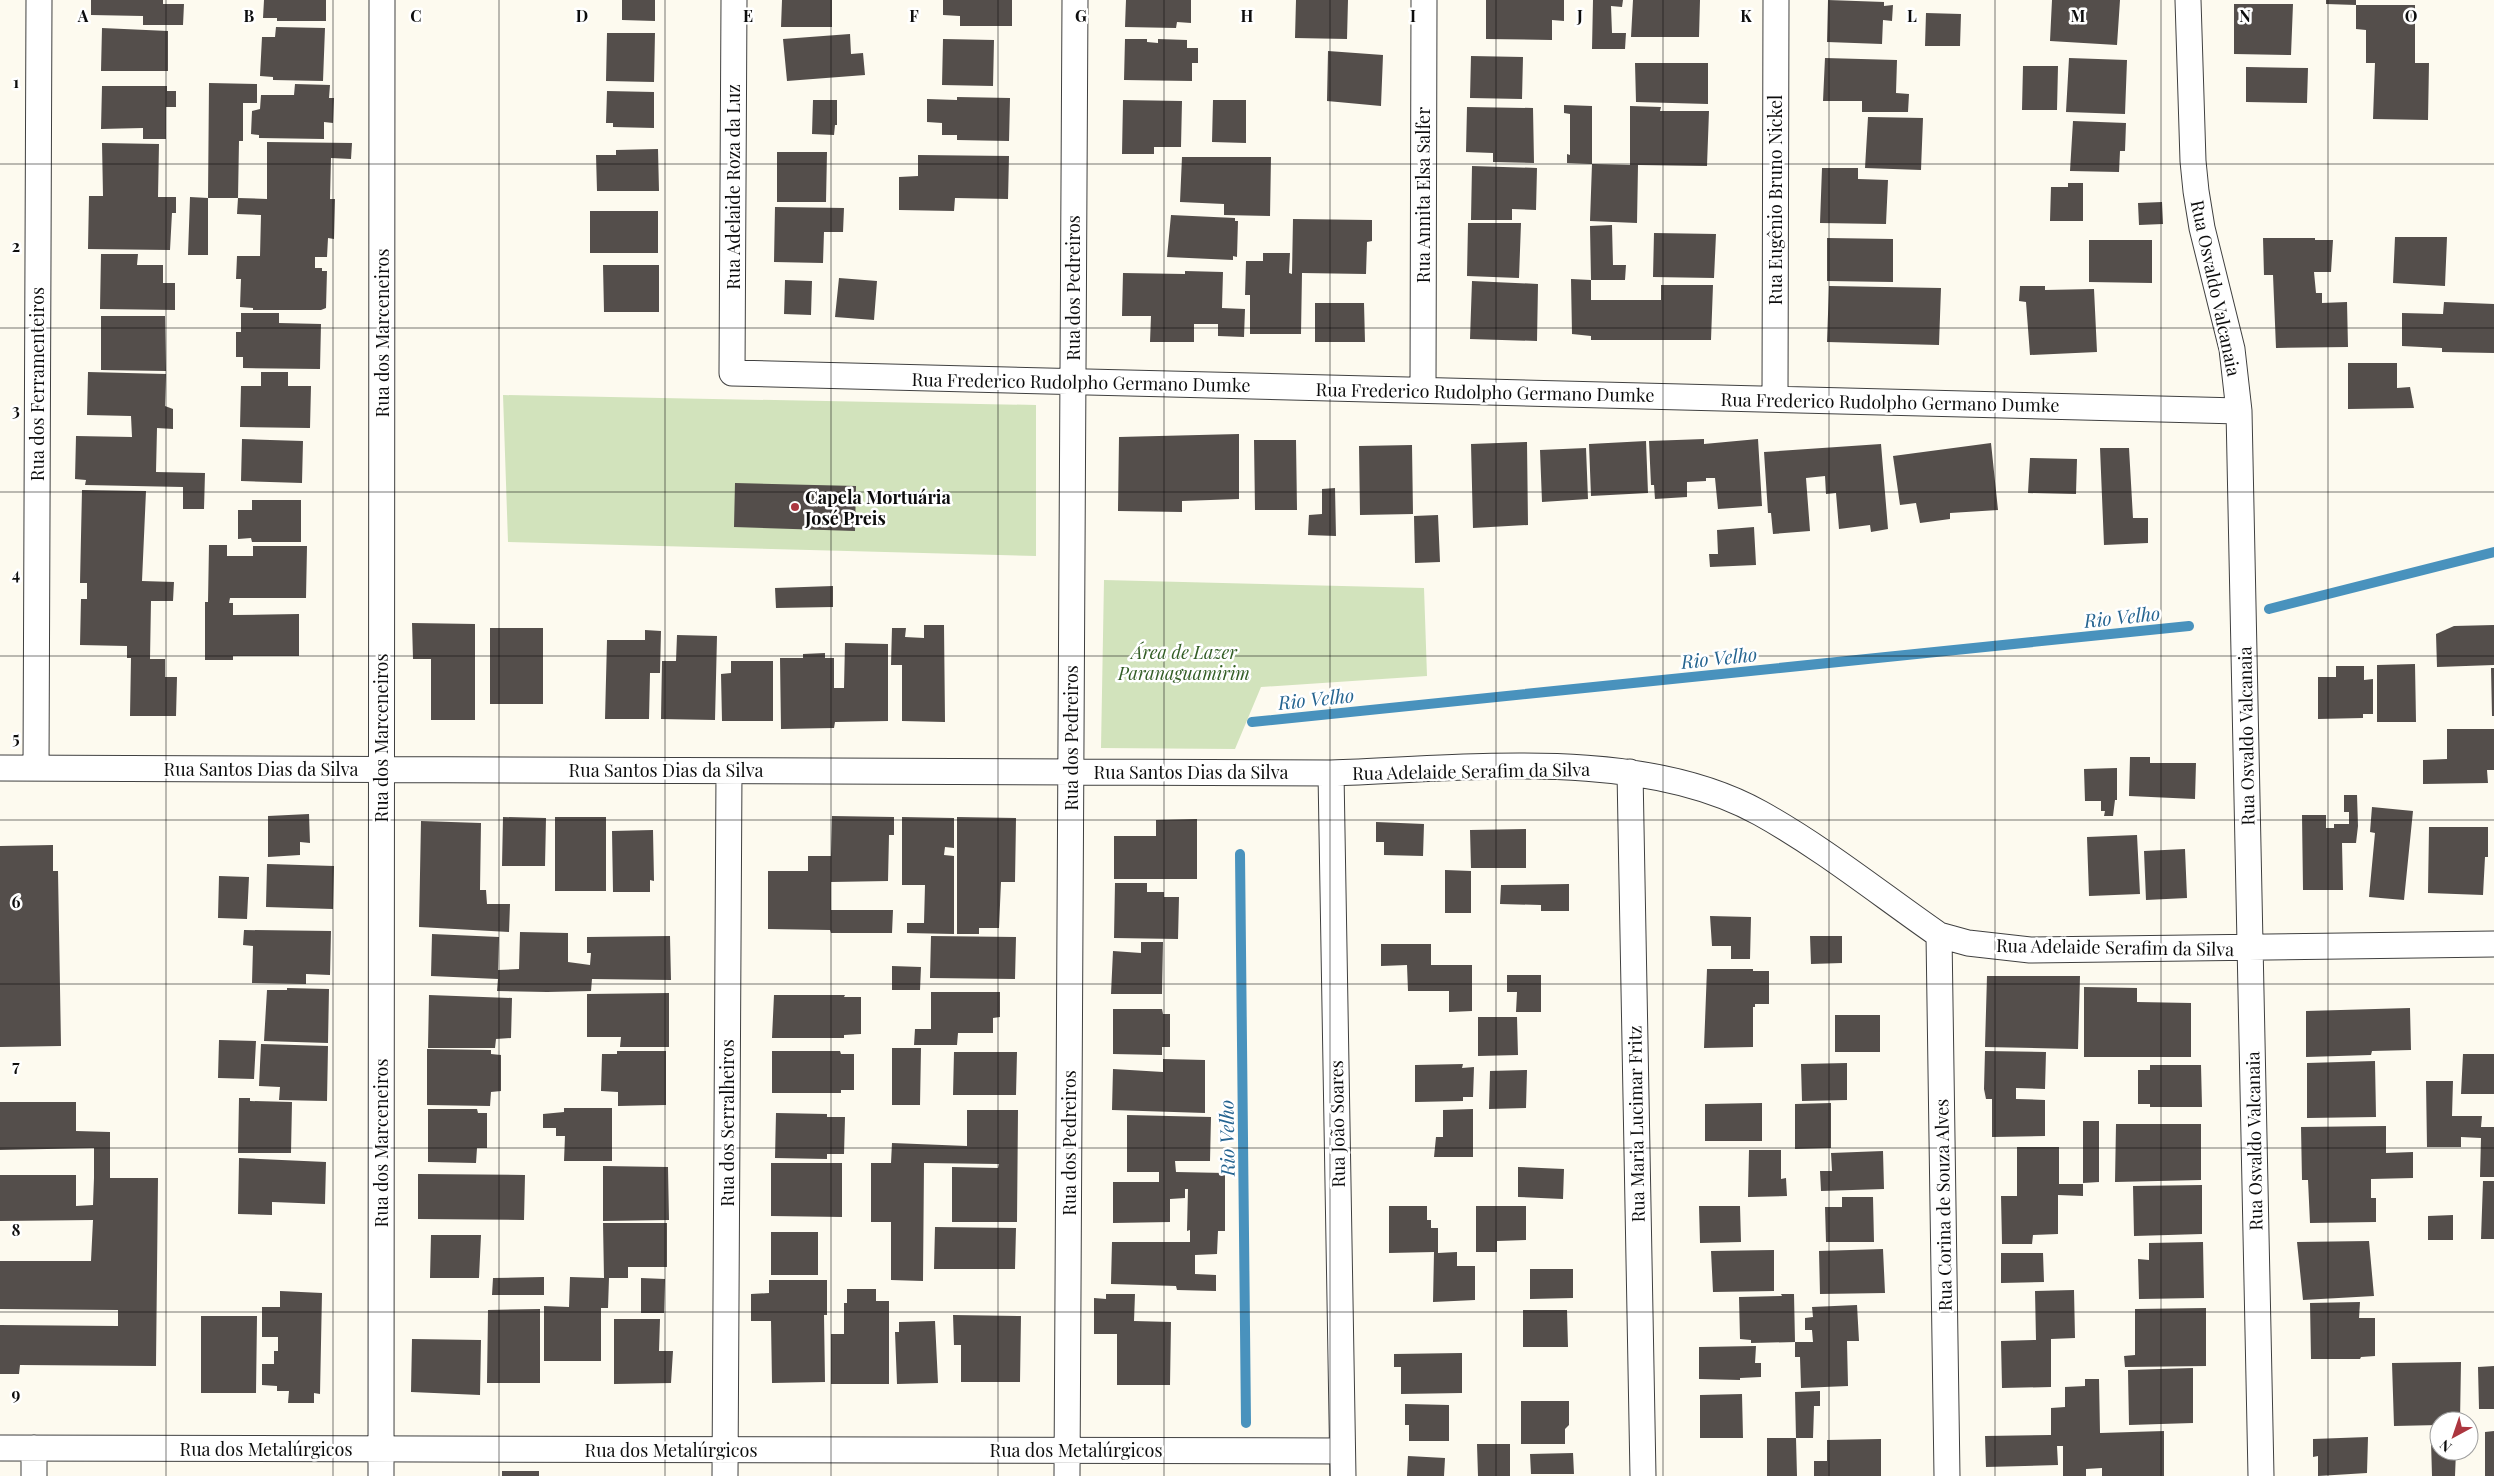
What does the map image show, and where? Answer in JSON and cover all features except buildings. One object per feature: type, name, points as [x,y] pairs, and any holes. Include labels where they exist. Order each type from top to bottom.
[{"type":"street","name":"Rua dos Ferramenteiros","points":[[36,768],[39,0]]},
{"type":"street","name":"Rua dos Marceneiros","points":[[381,1476],[382,0]]},
{"type":"street","name":"Rua Adelaide Roza da Luz","points":[[732,373],[734,0]]},
{"type":"street","name":"Rua dos Pedreiros","points":[[1067,1476],[1075,0]]},
{"type":"street","name":"Rua Annita Elsa Salfer","points":[[1423,390],[1424,0]]},
{"type":"street","name":"Rua Eugênio Bruno Nickel","points":[[1775,399],[1776,0]]},
{"type":"street","name":"Rua Osvaldo Valcanaia","points":[[2188,0],[2192,161],[2202,228],[2230,341],[2239,411],[2261,1476]]},
{"type":"street","name":"Rua Frederico Rudolpho Germano Dumke","points":[[732,373],[2239,411]]},
{"type":"street","name":"Rua Adelaide Serafim da Silva","points":[[1331,773],[1516,767],[1588,768],[1630,772],[1669,780],[1717,795],[1759,813],[1939,935],[1968,943],[2030,950],[2250,949],[2494,944]]},
{"type":"street","name":"Rua Santos Dias da Silva","points":[[0,768],[1331,773]]},
{"type":"street","name":"Rua dos Serralheiros","points":[[724,1476],[729,771]]},
{"type":"street","name":"Rua Maria Lucimar Fritz","points":[[1630,772],[1643,1476]]},
{"type":"street","name":"Rua João Soares","points":[[1331,773],[1343,1476]]},
{"type":"street","name":"Rua Corina de Souza Alves","points":[[1939,935],[1947,1476]]},
{"type":"street","name":"Rua dos Metalúrgicos","points":[[0,1448],[1342,1451]]},
{"type":"street","points":[[34,1448],[34,1476]]},
{"type":"green space","points":[[503,395],[1036,405],[1036,556],[508,542]]},
{"type":"green space","name":"Área de Lazer Paranaguamirim","points":[[1104,580],[1424,588],[1427,676],[1261,687],[1235,749],[1101,748]]},
{"type":"waterway","name":"Rio Velho","points":[[2269,609],[2494,552]]},
{"type":"waterway","name":"Rio Velho","points":[[1252,722],[2189,626]]},
{"type":"waterway","name":"Rio Velho","points":[[1240,854],[1246,1423]]},
{"type":"place","name":"Capela Mortuária José Preis","points":[[795,507]]}]
